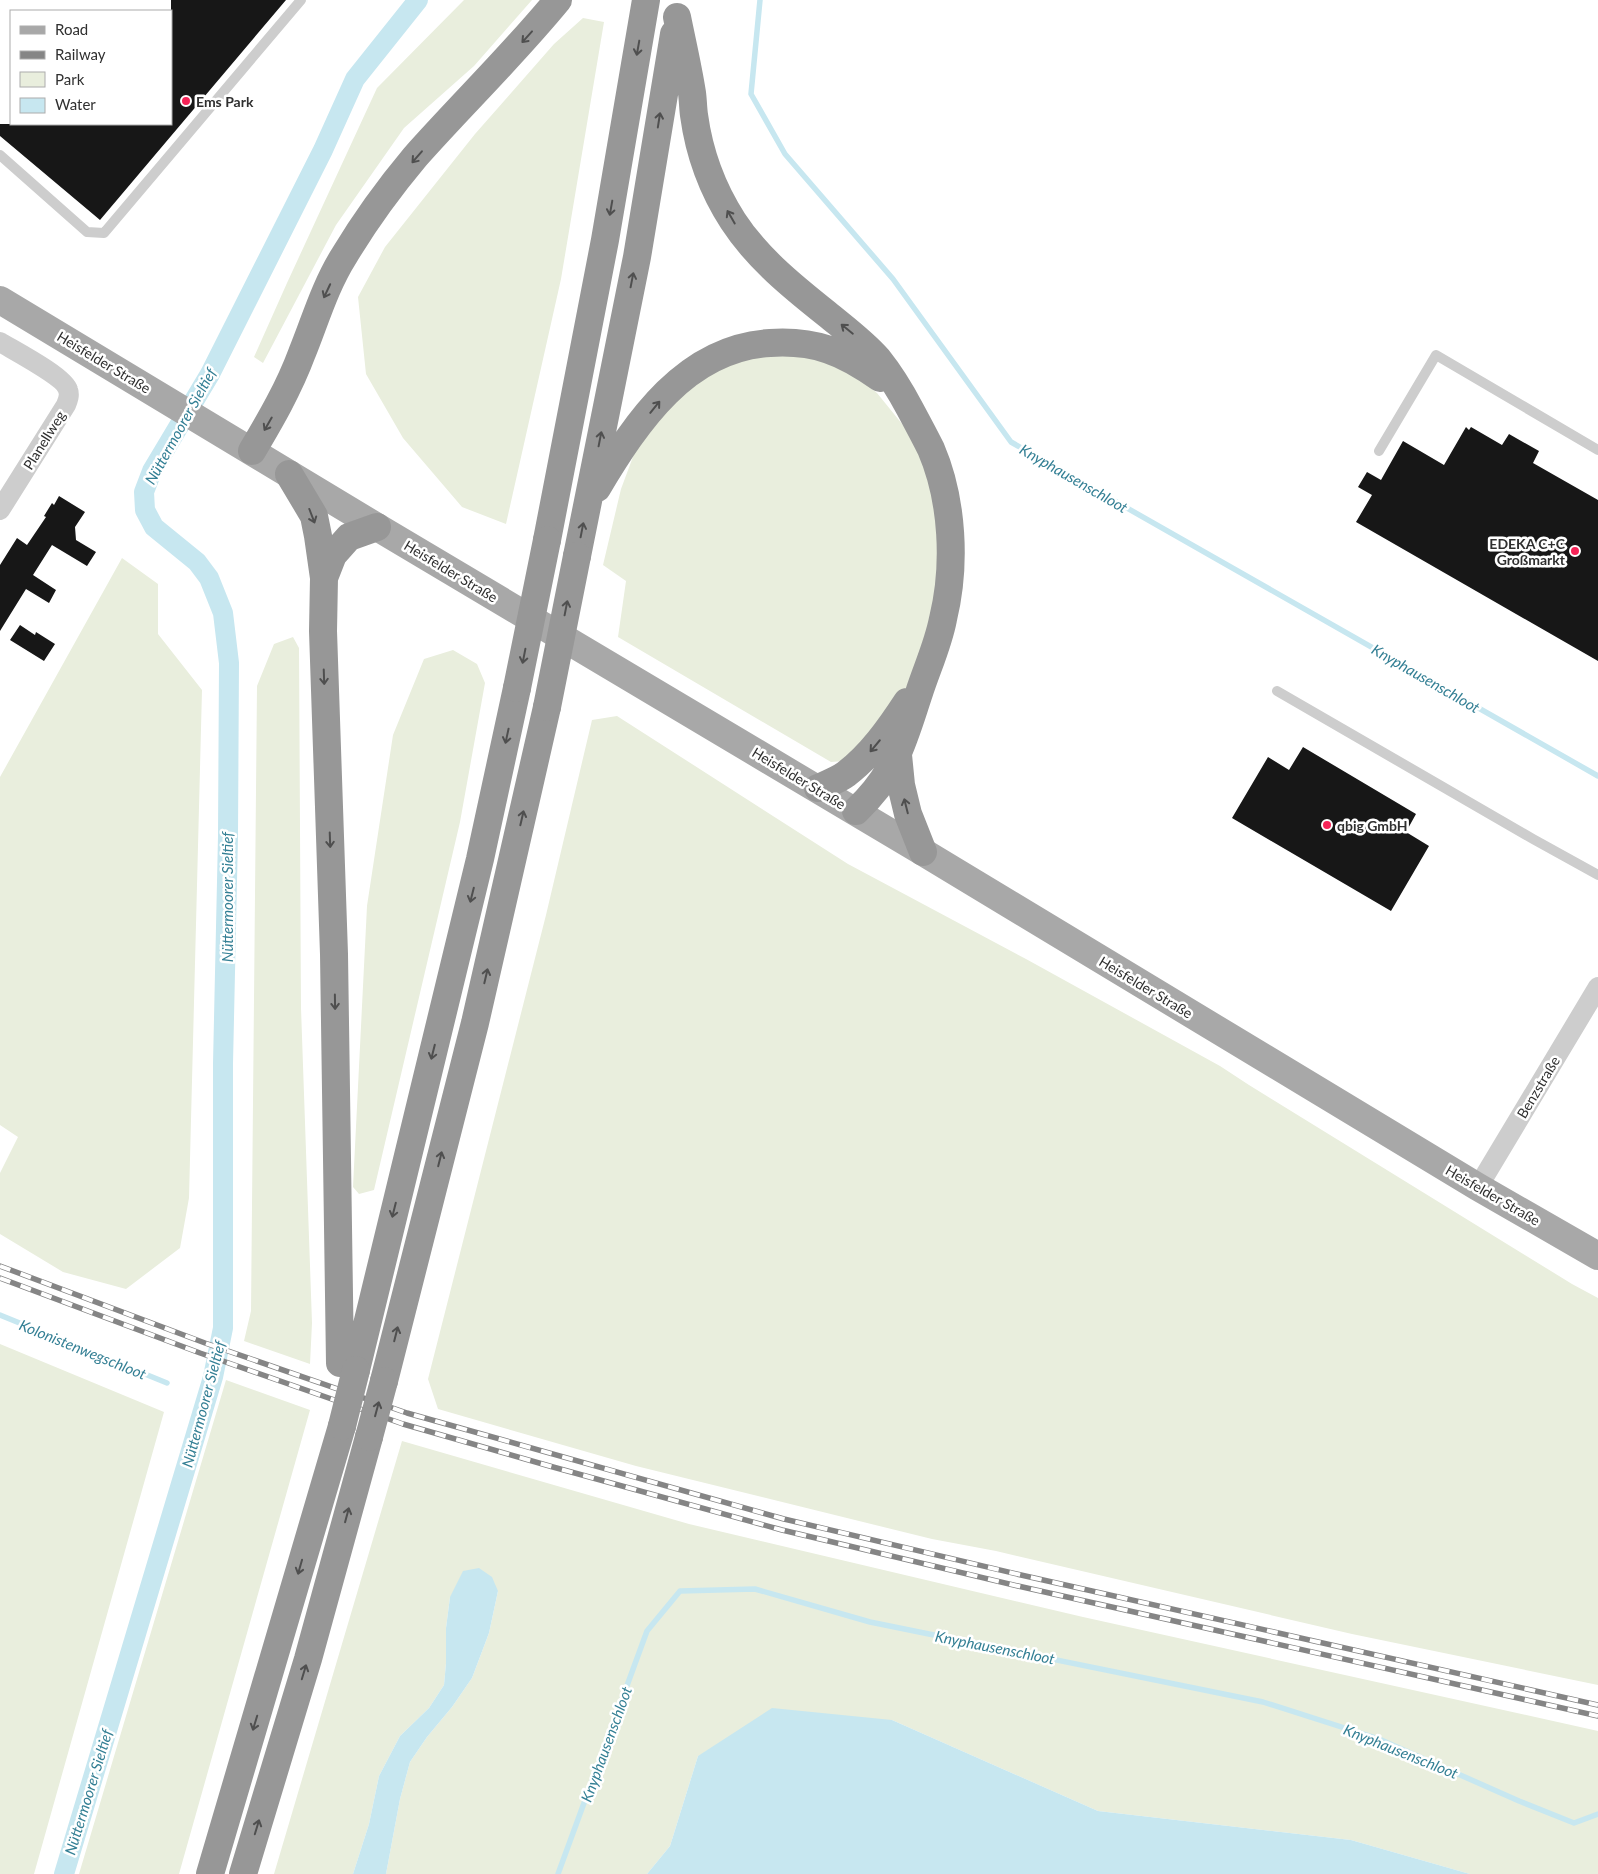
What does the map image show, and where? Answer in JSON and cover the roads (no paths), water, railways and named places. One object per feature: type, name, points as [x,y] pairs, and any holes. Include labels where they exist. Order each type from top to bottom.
[{"type":"highway","points":[[252,451],[283,398],[302,354],[320,304],[342,258],[374,210],[415,158],[529,35],[558,0]]},
{"type":"highway","points":[[348,1367],[480,859],[518,688],[606,240],[646,0]]},
{"type":"highway","points":[[678,8],[698,141],[714,186],[733,221],[775,270],[854,336],[878,360],[901,392],[931,450],[942,481],[950,547],[950,576],[943,620],[934,652],[898,755],[878,789],[856,811]]},
{"type":"highway","points":[[243,1874],[308,1659],[369,1437],[475,1024],[547,708],[637,257],[678,8]]},
{"type":"highway","points":[[587,504],[619,452],[667,392],[702,363],[726,352],[763,344],[793,342],[810,344],[830,349],[846,356],[901,392]]},
{"type":"highway","points":[[210,1874],[342,1426],[349,1396],[323,631],[324,578],[314,516],[289,474]]},
{"type":"highway","points":[[324,578],[333,555],[349,537],[377,527]]},
{"type":"highway","points":[[818,788],[844,776],[862,760],[889,728],[924,678]]},
{"type":"highway","points":[[898,755],[901,785],[908,814],[923,852]]},
{"type":"main road","name":"Heisfelder Straße","points":[[0,300],[377,527],[818,788],[1478,1187],[1598,1256]]},
{"type":"street","name":"Planellweg","points":[[0,342],[60,379],[68,389],[69,398],[0,510]]},
{"type":"street","name":"Benzstraße","points":[[1478,1187],[1598,987]]},
{"type":"lane","points":[[0,154],[87,232],[104,233],[301,0]]},
{"type":"lane","points":[[1379,451],[1436,355],[1598,450]]},
{"type":"lane","points":[[1276,691],[1598,875]]},
{"type":"water","points":[[479,1568],[492,1577],[498,1591],[489,1633],[472,1678],[410,1762],[400,1799],[386,1874],[353,1874],[369,1824],[379,1776],[400,1736],[429,1708],[444,1685],[446,1628],[450,1597],[463,1571]]},
{"type":"water","points":[[772,1708],[892,1720],[1098,1811],[1351,1840],[1470,1874],[647,1874],[670,1846],[698,1756]]},
{"type":"waterway","name":"Nüttermoorer Sieltief","points":[[64,1874],[213,1377],[223,1328],[223,1064],[228,836],[229,663],[223,613],[209,578],[197,562],[154,527],[145,510],[144,492],[152,471],[210,374],[323,150],[355,79],[418,0]]},
{"type":"waterway","name":"Knyphausenschloot","points":[[760,0],[751,94],[785,154],[893,279],[1011,442],[1598,776]]},
{"type":"waterway","name":"Kolonistenwegschloot","points":[[0,1315],[167,1383]]},
{"type":"waterway","name":"Knyphausenschloot","points":[[558,1874],[647,1631],[680,1591],[755,1589],[870,1622],[1263,1702],[1379,1739],[1519,1801],[1574,1823],[1598,1814]]},
{"type":"railway","points":[[0,1266],[205,1343],[407,1413],[784,1519],[1021,1575],[1598,1705]]},
{"type":"railway","points":[[0,1278],[200,1353],[403,1424],[782,1530],[1018,1586],[1598,1716]]},
{"type":"place","name":"Ems Park","points":[[186,101]]},
{"type":"place","name":"EDEKA C+C Großmarkt","points":[[1575,551]]},
{"type":"place","name":"qbig GmbH","points":[[1327,825]]}]
